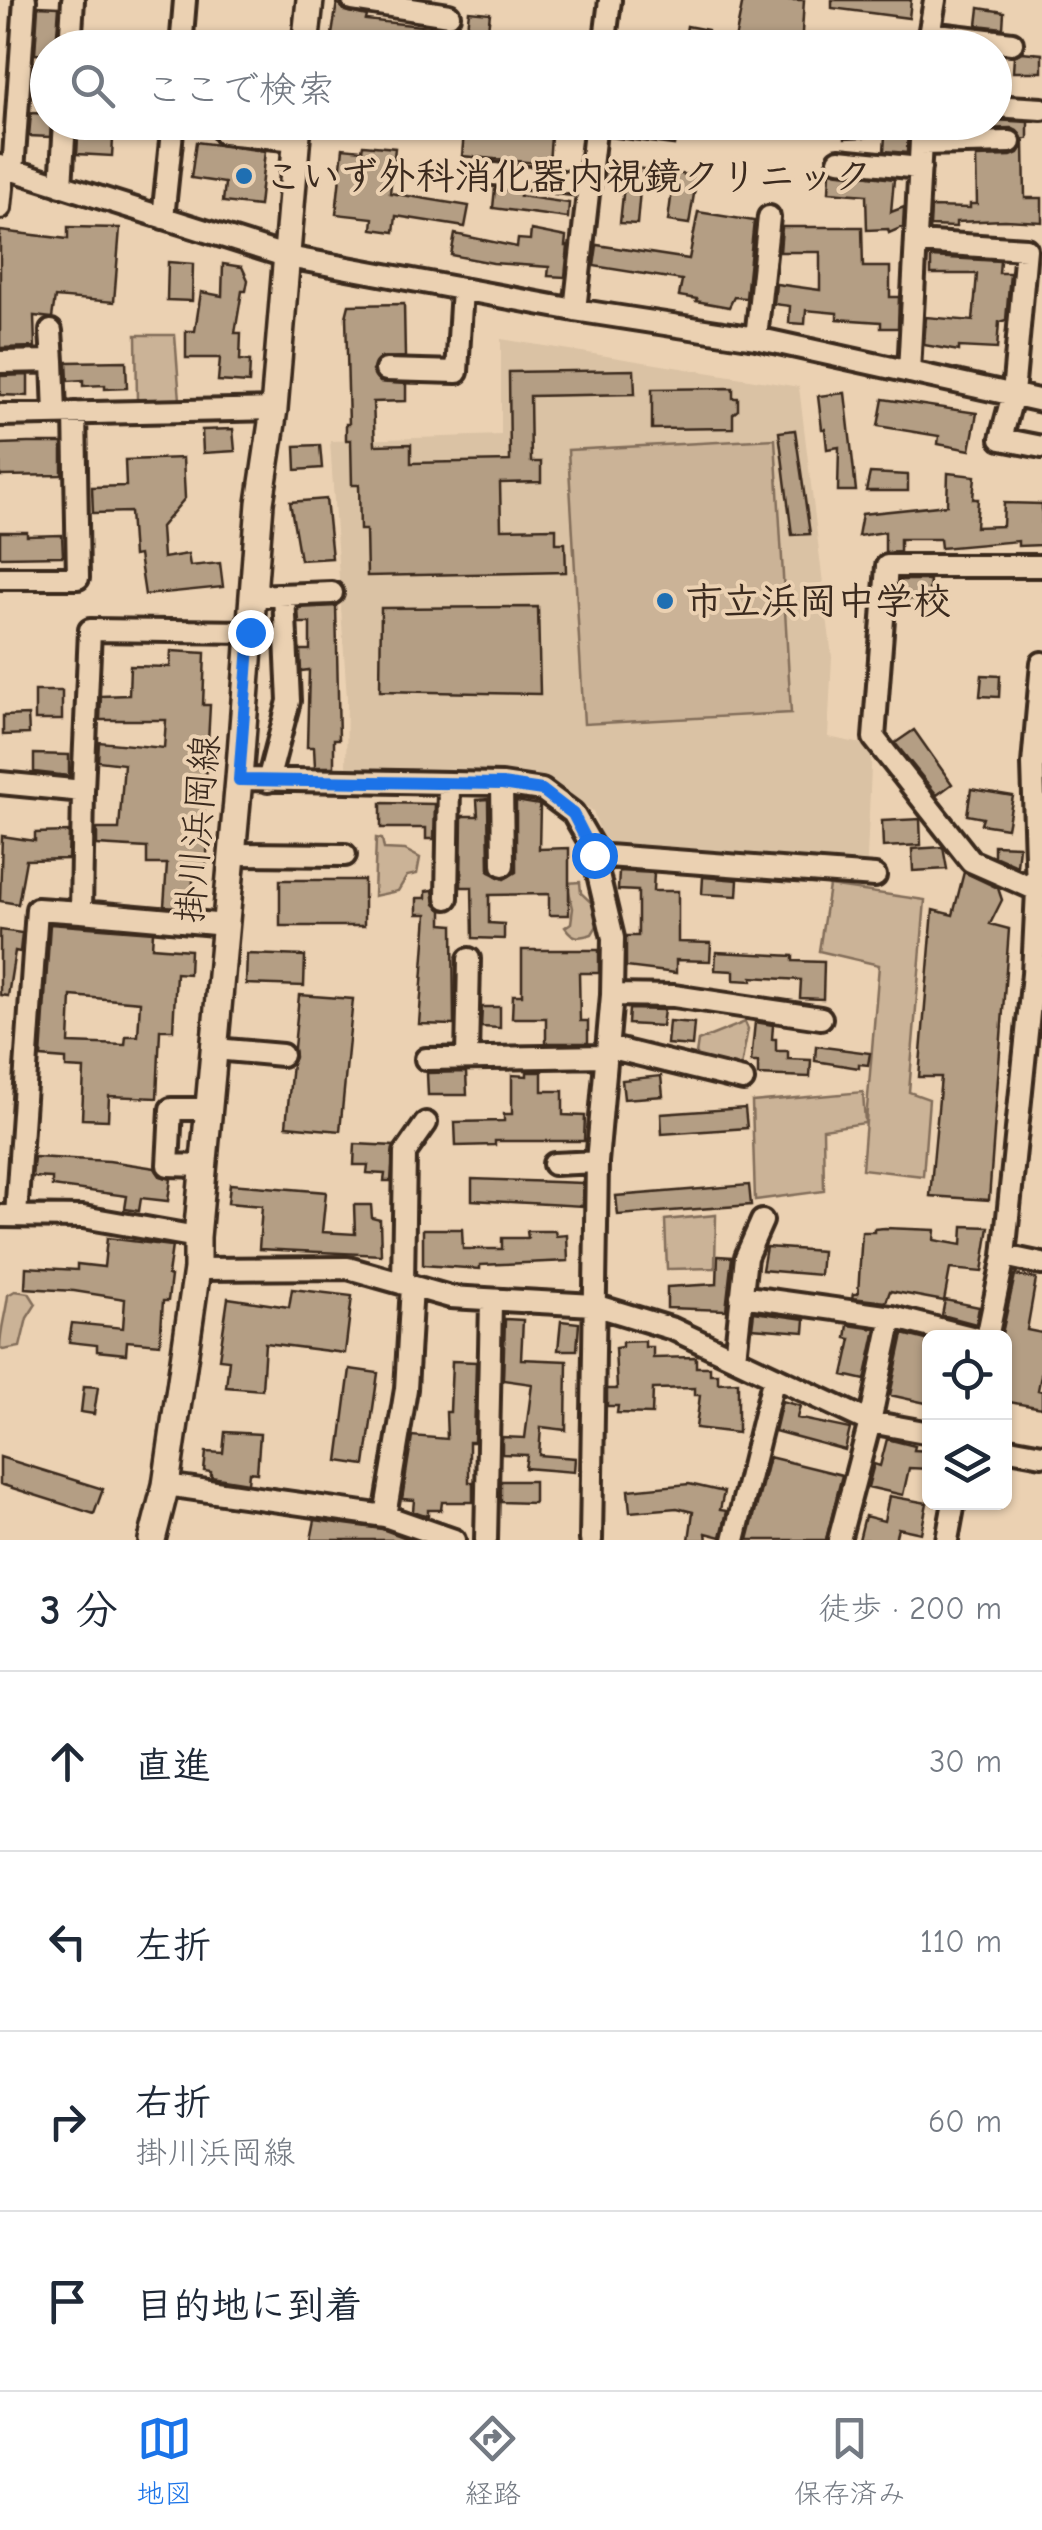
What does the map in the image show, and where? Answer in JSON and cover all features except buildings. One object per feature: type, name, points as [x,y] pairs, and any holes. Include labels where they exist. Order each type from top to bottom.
[{"type":"main road","points":[[307,30],[310,0]]},
{"type":"main road","name":"掛川浜岡線","points":[[152,1540],[166,1485],[197,1269],[196,1238],[216,1049],[260,503],[274,409],[297,140]]},
{"type":"street","points":[[0,208],[25,0]]},
{"type":"street","points":[[72,30],[74,0]]},
{"type":"street","points":[[182,30],[186,0]]},
{"type":"street","points":[[353,0],[449,14]]},
{"type":"street","points":[[606,30],[610,0]]},
{"type":"street","points":[[930,30],[934,0]]},
{"type":"street","points":[[1012,107],[1042,109]]},
{"type":"street","points":[[61,186],[64,140]]},
{"type":"street","points":[[163,218],[171,140]]},
{"type":"street","points":[[575,310],[594,140]]},
{"type":"street","points":[[908,372],[922,140]]},
{"type":"street","points":[[990,140],[1010,142]]},
{"type":"street","points":[[839,160],[920,168]]},
{"type":"street","points":[[6,168],[288,257],[575,310],[756,338],[1042,400]]},
{"type":"street","points":[[484,173],[589,186]]},
{"type":"street","points":[[756,338],[769,217]]},
{"type":"street","points":[[917,242],[1026,249],[1013,394],[1001,439],[1042,446]]},
{"type":"street","points":[[386,370],[457,372],[462,289]]},
{"type":"street","points":[[0,578],[78,578],[65,414],[53,361],[51,331]]},
{"type":"street","points":[[0,362],[53,361]]},
{"type":"street","points":[[0,415],[274,409]]},
{"type":"street","points":[[1037,890],[971,861],[874,738],[887,566],[1042,566]]},
{"type":"street","points":[[253,596],[332,592]]},
{"type":"street","points":[[268,781],[289,701],[284,594]]},
{"type":"street","points":[[81,912],[90,630],[250,632]]},
{"type":"street","points":[[990,1330],[1033,1060],[1042,663]]},
{"type":"street","points":[[239,780],[502,784],[542,790],[573,814],[594,855],[613,938],[608,1052],[597,1162],[591,1540]]},
{"type":"street","points":[[0,783],[82,791]]},
{"type":"street","points":[[447,898],[449,784]]},
{"type":"street","points":[[502,784],[504,866]]},
{"type":"street","points":[[232,854],[345,855]]},
{"type":"street","points":[[594,855],[875,876]]},
{"type":"street","points":[[196,1238],[83,1218],[8,1216],[37,909],[226,925]]},
{"type":"street","points":[[467,1058],[469,959]]},
{"type":"street","points":[[612,994],[674,996],[820,1018]]},
{"type":"street","points":[[216,1049],[282,1055]]},
{"type":"street","points":[[426,1059],[608,1052],[744,1080]]},
{"type":"street","points":[[204,1166],[168,1165],[170,1109],[210,1110]]},
{"type":"street","points":[[386,1516],[406,1390],[405,1153],[426,1123]]},
{"type":"street","points":[[554,1164],[597,1162]]},
{"type":"street","points":[[735,1358],[746,1256],[762,1222]]},
{"type":"street","points":[[1004,1256],[1042,1264]]},
{"type":"street","points":[[197,1269],[348,1268],[450,1297],[594,1305],[673,1329],[870,1422],[922,1432]]},
{"type":"street","points":[[741,1296],[892,1317],[943,1330]]},
{"type":"street","points":[[486,1540],[492,1302]]},
{"type":"street","points":[[839,1540],[892,1317]]},
{"type":"street","points":[[734,1540],[774,1377]]},
{"type":"street","points":[[1012,1449],[1042,1455]]},
{"type":"street","points":[[166,1485],[386,1516],[454,1540]]},
{"type":"street","points":[[947,1540],[953,1510]]},
{"type":"shaded area","points":[[136,335],[175,335],[180,400],[137,400]]},
{"type":"shaded area","points":[[501,339],[799,387],[832,657],[828,737],[872,746],[866,880],[606,849],[593,811],[540,782],[346,773],[347,699],[330,441],[501,435]]},
{"type":"shaded area","points":[[775,439],[791,713],[584,724],[568,450]]},
{"type":"shaded area","points":[[376,838],[382,839],[384,849],[405,850],[420,858],[417,874],[407,876],[398,891],[374,896]]},
{"type":"shaded area","points":[[580,882],[581,893],[596,907],[598,924],[592,934],[580,937],[565,927],[571,923],[573,908],[567,883]]},
{"type":"shaded area","points":[[829,886],[925,900],[909,1092],[929,1099],[923,1176],[862,1169],[879,965],[819,951]]},
{"type":"shaded area","points":[[745,1022],[748,1029],[741,1067],[729,1070],[695,1061],[698,1041]]},
{"type":"shaded area","points":[[863,1092],[865,1123],[823,1129],[824,1191],[755,1200],[752,1102]]},
{"type":"shaded area","points":[[716,1215],[715,1268],[667,1269],[665,1220]]},
{"type":"shaded area","points":[[15,1291],[29,1293],[36,1304],[27,1318],[20,1347],[3,1350],[0,1341],[8,1295]]},
{"type":"place","name":"こいず外科消化器内視鏡クリニック","points":[[244,176]]},
{"type":"place","name":"市立浜岡中学校","points":[[665,601]]},
{"type":"route","points":[[250,632],[239,780],[502,784],[542,790],[573,814],[594,855]]}]
